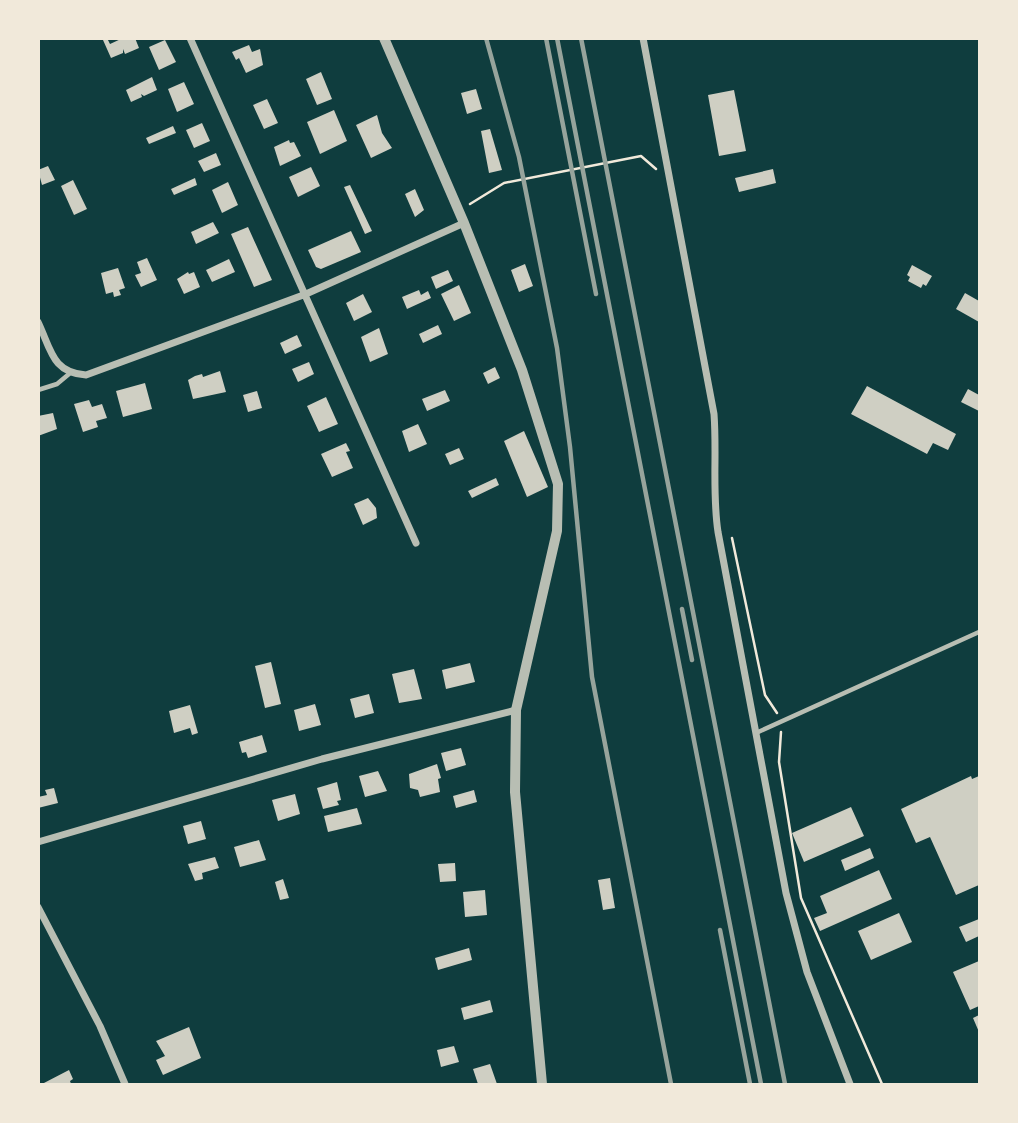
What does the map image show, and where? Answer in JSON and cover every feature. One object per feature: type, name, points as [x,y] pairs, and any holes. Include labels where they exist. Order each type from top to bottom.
[{"type":"street","points":[[190,38],[416,542]]},
{"type":"street","points":[[384,38],[464,223],[522,370],[558,484],[560,500],[557,531],[516,709],[514,792],[542,1084]]},
{"type":"street","points":[[643,38],[714,414],[713,501],[786,893],[803,959],[850,1084]]},
{"type":"street","points":[[38,322],[59,367],[69,374],[86,374],[306,294],[464,223]]},
{"type":"street","points":[[38,842],[322,759],[516,709]]},
{"type":"street","points":[[38,907],[100,1026],[125,1084]]},
{"type":"lane","points":[[38,390],[57,384],[69,374]]},
{"type":"lane","points":[[755,734],[979,632]]},
{"type":"path","points":[[457,209],[504,184],[640,156],[656,169],[669,174]]},
{"type":"path","points":[[730,531],[765,695],[782,722],[779,762],[801,898],[882,1084]]},
{"type":"building","points":[[107,38],[110,44],[123,38],[135,38],[139,48],[125,54],[123,49],[123,53],[111,58],[103,40]]},
{"type":"building","points":[[165,40],[176,62],[159,70],[149,47]]},
{"type":"building","points":[[249,45],[252,52],[260,49],[263,65],[246,73],[239,58],[236,60],[232,52]]},
{"type":"building","points":[[321,72],[332,99],[317,105],[306,79]]},
{"type":"building","points":[[152,77],[157,90],[144,96],[141,94],[142,97],[131,102],[126,90]]},
{"type":"building","points":[[184,82],[194,104],[177,112],[168,89]]},
{"type":"building","points":[[476,89],[482,109],[467,114],[461,93]]},
{"type":"building","points":[[734,90],[746,151],[719,156],[708,95]]},
{"type":"building","points":[[267,99],[278,123],[264,129],[253,105]]},
{"type":"building","points":[[334,110],[347,141],[320,154],[307,122]]},
{"type":"building","points":[[377,115],[382,133],[392,148],[371,158],[356,125]]},
{"type":"building","points":[[202,123],[210,141],[194,148],[186,130]]},
{"type":"building","points":[[173,126],[176,133],[149,144],[146,138]]},
{"type":"building","points":[[490,129],[502,170],[489,173],[481,131]]},
{"type":"building","points":[[289,140],[290,143],[294,142],[301,156],[280,166],[274,147]]},
{"type":"building","points":[[216,153],[221,165],[204,172],[198,161]]},
{"type":"building","points":[[48,166],[55,180],[42,185],[38,170]]},
{"type":"building","points":[[311,167],[320,186],[298,197],[289,177]]},
{"type":"building","points":[[773,169],[776,183],[739,192],[735,178]]},
{"type":"building","points":[[195,178],[197,185],[174,195],[171,189]]},
{"type":"building","points":[[73,180],[87,209],[74,215],[61,186]]},
{"type":"building","points":[[228,182],[238,205],[222,213],[212,190]]},
{"type":"building","points":[[350,185],[372,231],[365,234],[344,187]]},
{"type":"building","points":[[415,189],[424,210],[415,217],[405,194]]},
{"type":"building","points":[[213,222],[219,233],[196,244],[191,232]]},
{"type":"building","points":[[248,227],[272,280],[254,287],[231,234]]},
{"type":"building","points":[[351,231],[361,252],[321,269],[316,267],[308,250]]},
{"type":"building","points":[[147,258],[157,280],[141,287],[135,275],[141,273],[137,262]]},
{"type":"building","points":[[229,259],[235,272],[212,282],[206,270]]},
{"type":"building","points":[[525,264],[533,286],[519,292],[511,270]]},
{"type":"building","points":[[912,265],[932,276],[926,286],[923,284],[921,288],[908,281],[910,277],[907,275]]},
{"type":"building","points":[[118,268],[125,288],[119,290],[121,295],[114,297],[113,292],[106,294],[101,273]]},
{"type":"building","points":[[448,270],[453,281],[436,289],[431,277]]},
{"type":"building","points":[[188,272],[194,272],[200,287],[184,294],[177,279]]},
{"type":"building","points":[[459,285],[471,313],[454,321],[441,294]]},
{"type":"building","points":[[419,290],[421,295],[428,291],[431,298],[407,309],[402,297]]},
{"type":"building","points":[[965,293],[979,301],[979,322],[956,309]]},
{"type":"building","points":[[363,294],[372,312],[354,321],[346,303]]},
{"type":"building","points":[[438,325],[442,334],[423,343],[419,334]]},
{"type":"building","points":[[379,328],[388,354],[370,362],[361,337]]},
{"type":"building","points":[[297,335],[302,346],[285,354],[280,343]]},
{"type":"building","points":[[309,362],[314,374],[298,382],[292,369]]},
{"type":"building","points":[[495,367],[500,378],[488,384],[483,373]]},
{"type":"building","points":[[220,371],[226,392],[193,399],[188,380]]},
{"type":"building","points":[[145,383],[152,409],[123,417],[116,391]]},
{"type":"building","points":[[867,386],[956,434],[948,450],[933,443],[927,454],[851,414]]},
{"type":"building","points":[[968,389],[979,395],[979,411],[961,402]]},
{"type":"building","points":[[445,390],[450,401],[427,411],[422,399]]},
{"type":"building","points":[[257,391],[262,408],[248,412],[243,395]]},
{"type":"building","points":[[326,397],[338,424],[319,432],[307,406]]},
{"type":"building","points":[[89,400],[92,407],[102,404],[107,418],[96,421],[98,427],[83,432],[74,404]]},
{"type":"building","points":[[53,413],[57,429],[38,436],[38,416]]},
{"type":"building","points":[[418,424],[427,444],[409,452],[402,431]]},
{"type":"building","points":[[524,431],[548,487],[527,497],[504,441]]},
{"type":"building","points":[[346,443],[350,451],[346,452],[353,468],[332,477],[321,454]]},
{"type":"building","points":[[459,448],[464,459],[450,465],[445,454]]},
{"type":"building","points":[[496,478],[499,485],[472,498],[468,491]]},
{"type":"building","points":[[368,498],[376,508],[377,518],[363,525],[354,504]]},
{"type":"building","points":[[271,662],[281,704],[265,708],[255,666]]},
{"type":"building","points":[[470,663],[475,682],[446,689],[442,670]]},
{"type":"building","points":[[414,669],[422,699],[399,703],[392,674]]},
{"type":"building","points":[[369,694],[374,713],[355,718],[350,699]]},
{"type":"building","points":[[315,704],[321,725],[299,731],[294,710]]},
{"type":"building","points":[[190,705],[198,733],[192,735],[190,728],[174,733],[169,711]]},
{"type":"building","points":[[262,735],[267,752],[248,758],[246,752],[242,753],[239,742]]},
{"type":"building","points":[[461,748],[466,765],[446,771],[441,753]]},
{"type":"building","points":[[437,764],[441,778],[438,779],[440,792],[420,797],[418,790],[410,788],[409,774]]},
{"type":"building","points":[[378,771],[387,791],[365,797],[359,776]]},
{"type":"building","points":[[971,776],[972,779],[979,776],[979,885],[956,895],[930,837],[916,843],[901,809]]},
{"type":"building","points":[[337,782],[341,800],[337,801],[339,805],[323,809],[317,788]]},
{"type":"building","points":[[54,788],[58,803],[38,808],[38,797],[47,795],[45,790]]},
{"type":"building","points":[[474,790],[477,802],[456,808],[453,796]]},
{"type":"building","points":[[295,794],[300,814],[278,821],[272,800]]},
{"type":"building","points":[[851,807],[864,836],[804,862],[792,833]]},
{"type":"building","points":[[357,808],[362,824],[328,832],[324,816]]},
{"type":"building","points":[[201,821],[206,839],[188,844],[183,826]]},
{"type":"building","points":[[259,840],[266,860],[240,867],[234,847]]},
{"type":"building","points":[[870,848],[874,858],[845,871],[841,860]]},
{"type":"building","points":[[215,857],[219,868],[202,873],[203,879],[195,881],[188,864]]},
{"type":"building","points":[[455,863],[456,881],[440,882],[438,864]]},
{"type":"building","points":[[879,870],[892,899],[820,931],[814,918],[827,913],[820,896]]},
{"type":"building","points":[[610,878],[615,908],[603,910],[598,880]]},
{"type":"building","points":[[283,879],[289,898],[280,900],[275,882]]},
{"type":"building","points":[[485,890],[487,915],[465,917],[463,892]]},
{"type":"building","points":[[899,913],[912,942],[871,960],[858,931]]},
{"type":"building","points":[[979,919],[979,936],[966,942],[959,927]]},
{"type":"building","points":[[469,948],[472,960],[438,970],[435,958]]},
{"type":"building","points":[[979,961],[979,1006],[970,1010],[953,972]]},
{"type":"building","points":[[490,1000],[493,1012],[464,1020],[461,1008]]},
{"type":"building","points":[[979,1015],[979,1032],[973,1018]]},
{"type":"building","points":[[189,1027],[201,1058],[163,1075],[156,1060],[165,1056],[156,1041]]},
{"type":"building","points":[[454,1046],[459,1062],[441,1067],[437,1050]]},
{"type":"building","points":[[490,1064],[497,1084],[478,1084],[473,1069]]},
{"type":"building","points":[[69,1070],[73,1079],[71,1084],[42,1084]]},
{"type":"railway","points":[[486,38],[519,157],[557,348],[570,447],[592,677],[671,1084]]},
{"type":"railway","points":[[546,38],[596,294]]},
{"type":"railway","points":[[557,38],[761,1084]]},
{"type":"railway","points":[[581,38],[785,1084]]},
{"type":"railway","points":[[682,609],[692,660]]},
{"type":"railway","points":[[720,930],[750,1084]]}]
